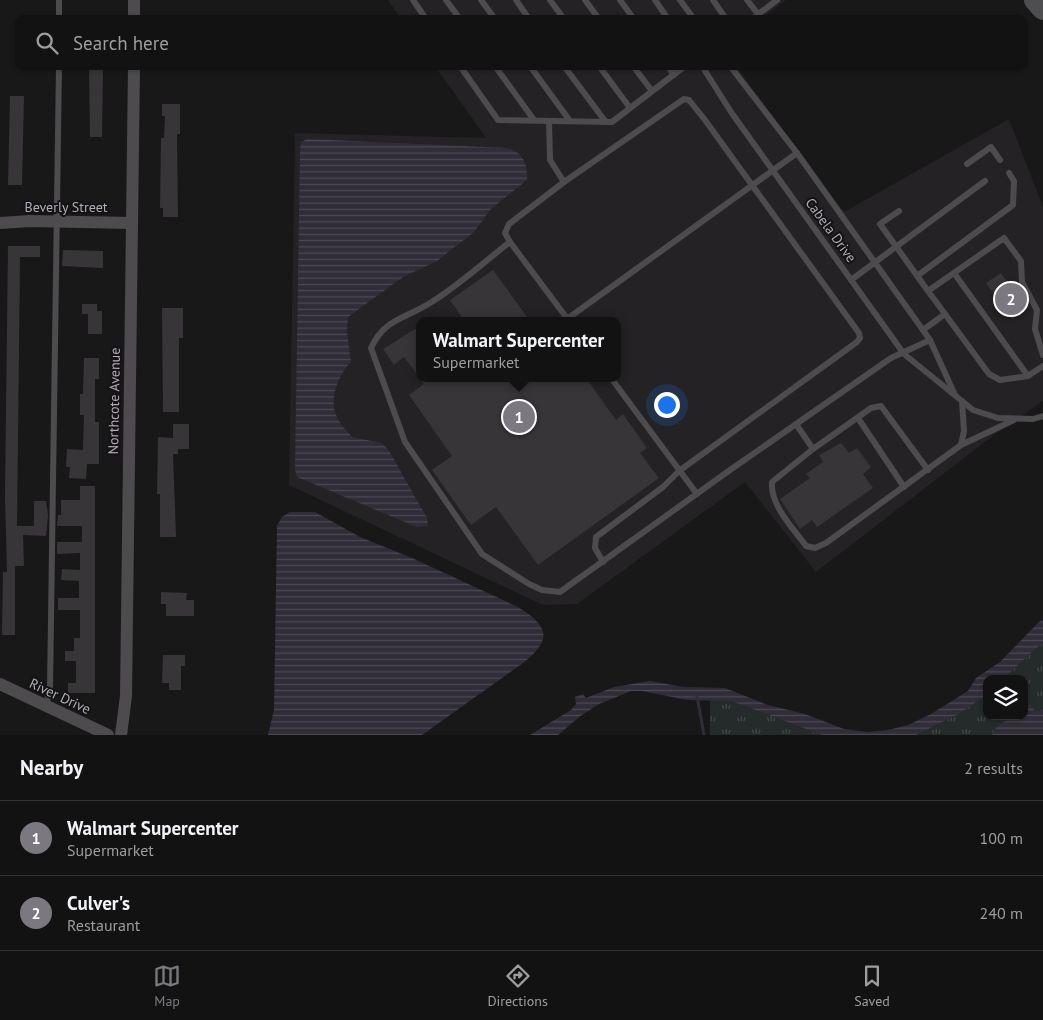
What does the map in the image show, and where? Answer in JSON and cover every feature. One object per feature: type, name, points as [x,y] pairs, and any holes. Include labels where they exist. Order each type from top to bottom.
[{"type":"highway","points":[[1035,0],[1043,8]]},
{"type":"street","points":[[134,0],[134,15]]},
{"type":"street","name":"Northcote Avenue","points":[[121,735],[126,696],[134,70]]},
{"type":"street","name":"Beverly Street","points":[[0,224],[57,222],[132,223]]},
{"type":"street","name":"River Drive","points":[[0,684],[108,735]]},
{"type":"lane","points":[[59,0],[59,15]]},
{"type":"lane","points":[[413,0],[423,15]]},
{"type":"lane","points":[[446,0],[457,15]]},
{"type":"lane","points":[[481,0],[492,15]]},
{"type":"lane","points":[[516,0],[526,15]]},
{"type":"lane","points":[[550,0],[561,15]]},
{"type":"lane","points":[[585,0],[596,15]]},
{"type":"lane","points":[[620,0],[631,15]]},
{"type":"lane","points":[[655,0],[665,15]]},
{"type":"lane","points":[[680,0],[691,15]]},
{"type":"lane","points":[[713,0],[723,15]]},
{"type":"lane","points":[[747,0],[754,15]]},
{"type":"lane","points":[[758,15],[777,0]]},
{"type":"lane","points":[[46,705],[50,689],[59,70]]},
{"type":"lane","points":[[463,70],[498,120],[605,122],[612,122],[680,70]]},
{"type":"lane","points":[[498,70],[534,120]]},
{"type":"lane","points":[[533,70],[570,121]]},
{"type":"lane","points":[[567,70],[605,122]]},
{"type":"lane","points":[[602,70],[630,108]]},
{"type":"lane","points":[[636,70],[652,92]]},
{"type":"lane","points":[[671,70],[674,74]]},
{"type":"lane","name":"Cabela Drive","points":[[705,70],[731,112],[904,354],[973,410],[998,418],[1015,419],[1043,416]]},
{"type":"lane","name":"Cabela Drive","points":[[733,70],[930,340],[955,396]]},
{"type":"lane","points":[[566,317],[504,233],[509,224],[564,182],[684,99],[689,100],[705,120],[859,333],[860,338],[679,471],[663,487],[596,537],[594,542],[595,548],[603,562]]},
{"type":"lane","points":[[549,120],[550,160],[564,182]]},
{"type":"lane","points":[[967,164],[990,148],[1000,160]]},
{"type":"lane","points":[[572,317],[796,154]]},
{"type":"lane","points":[[917,276],[1013,205],[1014,181],[1009,173]]},
{"type":"lane","points":[[851,280],[985,181]]},
{"type":"lane","points":[[900,211],[880,224],[989,374],[1000,380],[1028,376],[1043,366]]},
{"type":"lane","points":[[928,291],[1004,238],[1021,261],[1022,282],[1043,324]]},
{"type":"lane","points":[[510,242],[430,303],[391,322],[377,336],[372,348],[374,360],[405,442],[482,554],[529,584],[542,590],[560,592],[891,358],[904,354],[930,340]]},
{"type":"lane","points":[[954,273],[1028,376]]},
{"type":"lane","points":[[1037,310],[1036,329],[1043,355]]},
{"type":"lane","points":[[923,330],[945,314]]},
{"type":"lane","points":[[614,382],[697,494]]},
{"type":"lane","points":[[961,445],[964,432],[962,401]]},
{"type":"lane","points":[[928,470],[881,406],[871,408],[813,449],[772,482],[773,498],[806,546],[815,548],[826,543],[928,470],[961,445],[1015,419]]},
{"type":"lane","points":[[858,418],[904,487]]},
{"type":"lane","points":[[796,424],[813,449]]},
{"type":"shaded area","points":[[388,0],[786,0],[766,15],[398,15]]},
{"type":"shaded area","points":[[438,70],[739,70],[844,212],[1009,119],[1043,207],[1043,401],[990,438],[816,572],[745,482],[577,604],[543,605],[289,485],[295,133],[486,138]]},
{"type":"shaded area","points":[[308,139],[507,148],[521,156],[527,169],[527,180],[491,209],[474,232],[437,261],[403,277],[348,317],[347,332],[351,362],[343,372],[335,392],[334,406],[336,416],[352,437],[381,443],[388,449],[427,518],[428,526],[417,527],[297,477],[295,470],[300,152],[301,142]]},
{"type":"shaded area","points":[[290,512],[315,512],[360,537],[412,558],[518,607],[529,614],[541,627],[543,640],[539,647],[523,663],[422,735],[268,735],[274,710],[277,526],[282,517]]},
{"type":"shaded area","points":[[1043,620],[1043,642],[1007,675],[983,675],[983,698],[957,715],[916,735],[822,735],[731,701],[687,700],[642,691],[631,691],[599,704],[579,717],[558,735],[530,735],[571,710],[576,704],[575,697],[583,694],[586,698],[614,687],[650,681],[683,687],[725,688],[768,705],[805,714],[844,729],[868,732],[888,730],[908,725],[931,714],[968,691],[976,678],[1000,662]]},
{"type":"shaded area","points":[[1028,705],[1033,706],[1034,711],[1043,710],[1043,735],[992,735],[997,727],[1005,721],[1028,720]]},
{"type":"green space","points":[[1043,642],[1043,735],[916,735],[957,715],[983,697],[983,720],[1028,720],[1028,675],[1007,675]]},
{"type":"green space","points":[[710,699],[731,701],[822,735],[710,735]]},
{"type":"building","points":[[89,70],[103,70],[102,137],[90,137]]},
{"type":"building","points":[[10,96],[24,96],[22,185],[8,185]]},
{"type":"building","points":[[162,104],[180,104],[180,134],[177,134],[178,217],[163,217],[163,208],[160,208],[161,138],[164,138],[165,116],[162,116]]},
{"type":"building","points":[[8,246],[40,246],[40,257],[20,257],[17,526],[34,526],[34,501],[46,501],[48,515],[46,536],[23,535],[24,566],[15,566],[15,635],[2,635],[3,572],[7,572],[5,496]]},
{"type":"building","points":[[63,250],[103,251],[103,268],[62,266]]},
{"type":"building","points":[[493,270],[527,317],[460,317],[461,316],[450,300]]},
{"type":"building","points":[[1001,273],[1012,289],[1015,287],[1029,307],[1012,319],[986,283]]},
{"type":"building","points":[[82,304],[97,304],[97,311],[102,311],[102,334],[88,334],[88,314],[82,314]]},
{"type":"building","points":[[162,308],[183,308],[183,338],[179,338],[179,412],[163,412]]},
{"type":"building","points":[[416,328],[416,373],[404,357],[394,365],[383,349]]},
{"type":"building","points":[[84,358],[99,358],[99,379],[95,379],[95,422],[99,422],[99,464],[87,464],[86,479],[69,478],[70,467],[66,467],[67,449],[83,450],[84,415],[80,415],[80,394],[83,394]]},
{"type":"building","points":[[423,382],[589,382],[616,420],[623,414],[647,448],[640,453],[659,478],[538,565],[496,507],[471,525],[432,470],[452,456],[409,395],[424,384]]},
{"type":"building","points":[[173,424],[189,424],[189,449],[178,449],[178,454],[173,454],[176,537],[160,537],[160,494],[157,494],[158,437],[173,438]]},
{"type":"building","points":[[841,443],[849,453],[857,448],[871,467],[863,474],[873,488],[817,527],[812,520],[800,529],[780,499],[810,478],[806,474],[823,462],[819,455]]},
{"type":"building","points":[[80,486],[95,486],[95,693],[68,693],[68,683],[76,683],[76,661],[65,661],[65,651],[74,651],[74,638],[80,638],[80,610],[58,610],[58,598],[79,598],[79,581],[61,580],[62,569],[80,570],[80,553],[57,554],[57,542],[82,542],[82,526],[57,526],[58,515],[61,515],[61,500],[80,500]]},
{"type":"building","points":[[161,592],[187,593],[186,600],[194,600],[194,616],[166,616],[166,604],[161,604]]},
{"type":"building","points":[[163,655],[185,655],[185,666],[181,666],[181,690],[169,690],[169,683],[162,683]]},
{"type":"waterway","points":[[697,696],[704,735]]},
{"type":"place","name":"Culver's","points":[[1011,299]]},
{"type":"place","name":"Walmart Supercenter","points":[[519,417]]}]
